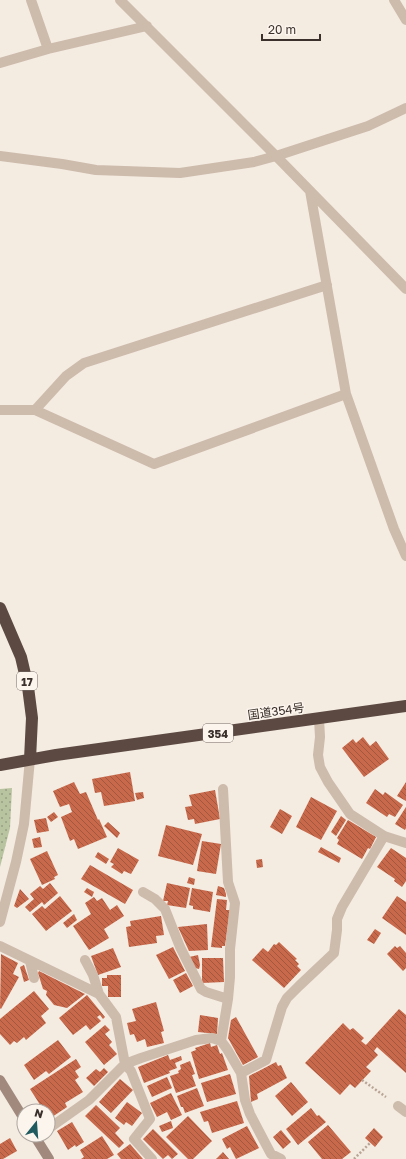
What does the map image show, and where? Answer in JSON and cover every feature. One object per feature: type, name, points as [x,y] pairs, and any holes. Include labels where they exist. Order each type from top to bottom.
[{"type":"highway","name":"17","points":[[0,608],[21,657],[28,687],[32,718],[30,759]]},
{"type":"highway","name":"国道354号","points":[[30,759],[406,706]]},
{"type":"highway","name":"354","points":[[0,765],[30,759]]},
{"type":"street","points":[[31,0],[48,49]]},
{"type":"street","points":[[120,0],[406,289]]},
{"type":"street","points":[[394,0],[406,20]]},
{"type":"street","points":[[0,63],[48,49],[146,26]]},
{"type":"street","points":[[0,156],[96,170],[180,173],[254,162],[276,156],[368,126],[406,108]]},
{"type":"street","points":[[310,191],[346,394],[394,529],[406,556]]},
{"type":"street","points":[[35,410],[66,376],[84,363],[327,285]]},
{"type":"street","points":[[0,410],[35,410],[154,464],[346,394]]},
{"type":"street","points":[[319,719],[320,737],[318,755],[320,767],[328,782],[350,814],[384,836],[405,841]]},
{"type":"street","points":[[0,922],[16,862],[24,824],[30,759]]},
{"type":"street","points":[[223,789],[228,882],[235,902],[230,949],[228,999],[221,1040],[240,1073],[245,1100],[250,1114],[271,1154],[282,1159]]},
{"type":"street","points":[[240,1073],[266,1060],[282,1007],[287,998],[334,953],[337,919],[384,836]]},
{"type":"street","points":[[144,892],[155,899],[165,909],[180,947],[201,989],[228,999]]},
{"type":"street","points":[[0,946],[99,994]]},
{"type":"street","points":[[30,960],[34,978]]},
{"type":"street","points":[[85,960],[93,975],[99,994],[116,1017],[125,1064],[131,1071],[150,1119],[134,1139],[152,1159]]},
{"type":"street","points":[[56,1123],[89,1100],[125,1064],[196,1040],[212,1038],[221,1040]]},
{"type":"street","points":[[0,1080],[16,1107]]},
{"type":"street","points":[[40,1143],[49,1159]]},
{"type":"path","points":[[362,1080],[402,1109]]},
{"type":"path","points":[[354,1159],[370,1143]]},
{"type":"green space","points":[[12,788],[10,828],[0,867],[0,789]]},
{"type":"building","points":[[363,737],[370,746],[376,741],[389,759],[364,777],[342,748],[353,739],[356,743]]},
{"type":"building","points":[[130,772],[135,801],[104,806],[101,792],[95,793],[92,779]]},
{"type":"building","points":[[74,782],[80,794],[86,792],[107,837],[78,849],[74,839],[70,841],[61,817],[72,812],[69,804],[60,807],[53,791]]},
{"type":"building","points":[[406,782],[406,801],[397,796]]},
{"type":"building","points":[[375,789],[383,795],[385,792],[403,805],[395,817],[389,814],[387,817],[366,803]]},
{"type":"building","points":[[215,790],[220,819],[195,824],[194,819],[188,820],[185,807],[192,806],[189,795]]},
{"type":"building","points":[[143,792],[144,798],[137,800],[135,793]]},
{"type":"building","points":[[311,797],[337,811],[321,840],[296,827]]},
{"type":"building","points":[[406,807],[406,828],[405,830],[395,824]]},
{"type":"building","points":[[280,809],[292,816],[282,834],[270,827]]},
{"type":"building","points":[[54,812],[58,817],[51,822],[47,817]]},
{"type":"building","points":[[341,816],[346,820],[336,836],[331,832]]},
{"type":"building","points":[[46,818],[49,831],[37,833],[34,820]]},
{"type":"building","points":[[348,820],[376,837],[370,849],[368,848],[362,859],[337,844],[339,840],[337,838]]},
{"type":"building","points":[[108,822],[120,833],[117,838],[104,826]]},
{"type":"building","points":[[166,825],[202,834],[193,865],[158,856]]},
{"type":"building","points":[[40,837],[42,847],[34,848],[32,839]]},
{"type":"building","points":[[202,841],[221,844],[216,874],[197,871]]},
{"type":"building","points":[[321,847],[341,858],[339,863],[318,852]]},
{"type":"building","points":[[118,848],[139,860],[131,874],[124,871],[122,874],[111,867],[114,864],[110,862]]},
{"type":"building","points":[[391,848],[406,858],[406,881],[402,887],[394,881],[395,879],[377,867]]},
{"type":"building","points":[[47,851],[58,875],[54,877],[55,879],[42,885],[30,859]]},
{"type":"building","points":[[98,852],[109,859],[106,864],[95,857]]},
{"type":"building","points":[[262,859],[263,867],[257,868],[256,860]]},
{"type":"building","points":[[90,865],[133,890],[125,904],[81,879]]},
{"type":"building","points":[[189,877],[195,879],[194,885],[187,883]]},
{"type":"building","points":[[50,883],[58,893],[44,905],[42,902],[30,912],[25,907],[34,899],[30,894],[40,886],[43,889]]},
{"type":"building","points":[[167,883],[190,888],[186,908],[167,905],[168,901],[163,901]]},
{"type":"building","points":[[218,886],[224,888],[226,897],[216,895]]},
{"type":"building","points":[[87,888],[94,892],[92,897],[84,892]]},
{"type":"building","points":[[192,888],[213,892],[210,912],[193,909],[193,906],[189,905]]},
{"type":"building","points":[[20,889],[29,899],[17,908],[14,906]]},
{"type":"building","points":[[60,896],[72,911],[46,931],[32,914],[42,906],[45,909]]},
{"type":"building","points":[[397,896],[406,902],[406,935],[382,918]]},
{"type":"building","points":[[94,897],[97,901],[102,898],[110,910],[117,905],[124,916],[104,929],[109,938],[89,950],[73,926],[91,914],[85,903]]},
{"type":"building","points":[[217,899],[227,900],[226,910],[230,910],[225,946],[222,946],[222,948],[211,947]]},
{"type":"building","points":[[74,914],[77,920],[67,928],[63,923]]},
{"type":"building","points":[[161,916],[164,935],[156,936],[157,943],[129,947],[126,927],[131,926],[130,921]]},
{"type":"building","points":[[207,924],[208,950],[189,951],[178,927]]},
{"type":"building","points":[[375,929],[381,933],[374,944],[367,940]]},
{"type":"building","points":[[279,942],[297,959],[295,960],[299,964],[297,966],[301,970],[284,988],[252,960],[263,948],[268,952],[274,944],[276,945]]},
{"type":"building","points":[[395,946],[397,948],[400,946],[406,953],[406,968],[403,971],[387,954]]},
{"type":"building","points":[[173,947],[185,971],[169,979],[156,955]]},
{"type":"building","points":[[113,948],[121,967],[98,975],[91,956]]},
{"type":"building","points":[[1,954],[18,963],[13,974],[19,977],[1,1009],[0,1008]]},
{"type":"building","points":[[198,955],[200,965],[199,969],[195,968],[189,957]]},
{"type":"building","points":[[202,958],[223,958],[224,982],[202,983]]},
{"type":"building","points":[[24,965],[29,980],[24,982],[20,967]]},
{"type":"building","points":[[39,971],[85,994],[67,1008],[54,1005],[46,995],[47,991],[43,989],[38,973]]},
{"type":"building","points":[[186,973],[193,986],[180,993],[173,980]]},
{"type":"building","points":[[107,975],[121,975],[121,997],[108,997],[108,986],[102,986],[102,978],[107,978]]},
{"type":"building","points":[[34,991],[49,1009],[41,1016],[46,1023],[26,1040],[24,1037],[17,1043],[14,1041],[10,1045],[0,1034],[0,1019]]},
{"type":"building","points":[[87,995],[105,1017],[103,1019],[100,1015],[97,1017],[101,1021],[90,1030],[86,1025],[73,1035],[59,1018]]},
{"type":"building","points":[[156,1002],[164,1031],[161,1032],[164,1043],[147,1047],[145,1039],[137,1042],[134,1034],[130,1035],[127,1023],[136,1021],[132,1009]]},
{"type":"building","points":[[399,1009],[406,1015],[406,1073],[377,1047],[374,1051],[378,1055],[366,1067],[371,1071],[355,1088],[350,1084],[340,1095],[305,1063],[343,1023],[350,1030],[353,1028],[364,1038],[361,1041],[366,1045]]},
{"type":"building","points":[[200,1015],[218,1018],[217,1034],[198,1032]]},
{"type":"building","points":[[236,1017],[258,1057],[243,1065],[228,1038],[231,1020]]},
{"type":"building","points":[[105,1025],[110,1030],[105,1034],[112,1042],[109,1045],[117,1054],[104,1065],[85,1042]]},
{"type":"building","points":[[58,1040],[71,1057],[49,1074],[46,1071],[34,1080],[24,1065]]},
{"type":"building","points":[[210,1043],[211,1047],[217,1045],[220,1054],[222,1053],[228,1070],[199,1079],[191,1052],[196,1050],[195,1048]]},
{"type":"building","points":[[168,1055],[170,1060],[181,1056],[182,1060],[175,1063],[177,1068],[169,1071],[170,1073],[144,1083],[138,1067]]},
{"type":"building","points":[[76,1059],[81,1067],[75,1071],[79,1077],[75,1080],[83,1092],[65,1103],[67,1107],[56,1114],[56,1103],[39,1103],[30,1089]]},
{"type":"building","points":[[190,1061],[195,1074],[192,1075],[196,1086],[176,1093],[170,1076],[179,1073],[178,1071],[181,1069],[180,1065]]},
{"type":"building","points":[[276,1062],[278,1066],[281,1065],[287,1078],[257,1094],[258,1099],[251,1102],[249,1076]]},
{"type":"building","points":[[104,1068],[108,1072],[94,1086],[86,1078],[96,1069],[100,1072]]},
{"type":"building","points":[[230,1074],[236,1094],[207,1102],[201,1083]]},
{"type":"building","points":[[167,1077],[172,1088],[152,1097],[147,1086]]},
{"type":"building","points":[[120,1079],[133,1090],[111,1113],[99,1102]]},
{"type":"building","points":[[291,1082],[308,1102],[292,1116],[275,1096]]},
{"type":"building","points":[[197,1088],[204,1106],[185,1113],[177,1096]]},
{"type":"building","points":[[171,1093],[182,1115],[171,1120],[167,1112],[157,1117],[150,1103]]},
{"type":"building","points":[[237,1101],[244,1123],[212,1133],[208,1121],[204,1122],[200,1112]]},
{"type":"building","points":[[127,1102],[142,1113],[132,1126],[126,1122],[124,1125],[115,1118]]},
{"type":"building","points":[[96,1105],[120,1128],[115,1133],[124,1143],[119,1148],[85,1116]]},
{"type":"building","points":[[311,1108],[317,1116],[319,1115],[326,1122],[298,1145],[286,1129]]},
{"type":"building","points":[[188,1116],[212,1141],[193,1159],[188,1159],[166,1137]]},
{"type":"building","points":[[171,1121],[173,1128],[162,1132],[159,1126]]},
{"type":"building","points":[[72,1122],[84,1142],[76,1147],[75,1145],[68,1150],[57,1131]]},
{"type":"building","points":[[328,1125],[351,1152],[342,1159],[322,1159],[308,1142]]},
{"type":"building","points":[[247,1126],[259,1148],[236,1159],[230,1147],[227,1149],[222,1139]]},
{"type":"building","points":[[374,1128],[383,1137],[375,1147],[365,1138]]},
{"type":"building","points":[[153,1129],[178,1154],[172,1159],[168,1155],[163,1159],[143,1139]]},
{"type":"building","points":[[281,1130],[291,1142],[283,1149],[273,1137]]},
{"type":"building","points":[[102,1136],[114,1155],[107,1159],[81,1159],[84,1157],[80,1150]]},
{"type":"building","points":[[10,1138],[17,1151],[3,1159],[0,1159],[0,1144]]},
{"type":"building","points":[[130,1144],[143,1159],[121,1159],[117,1154]]},
{"type":"building","points":[[223,1152],[229,1159],[216,1159]]}]
